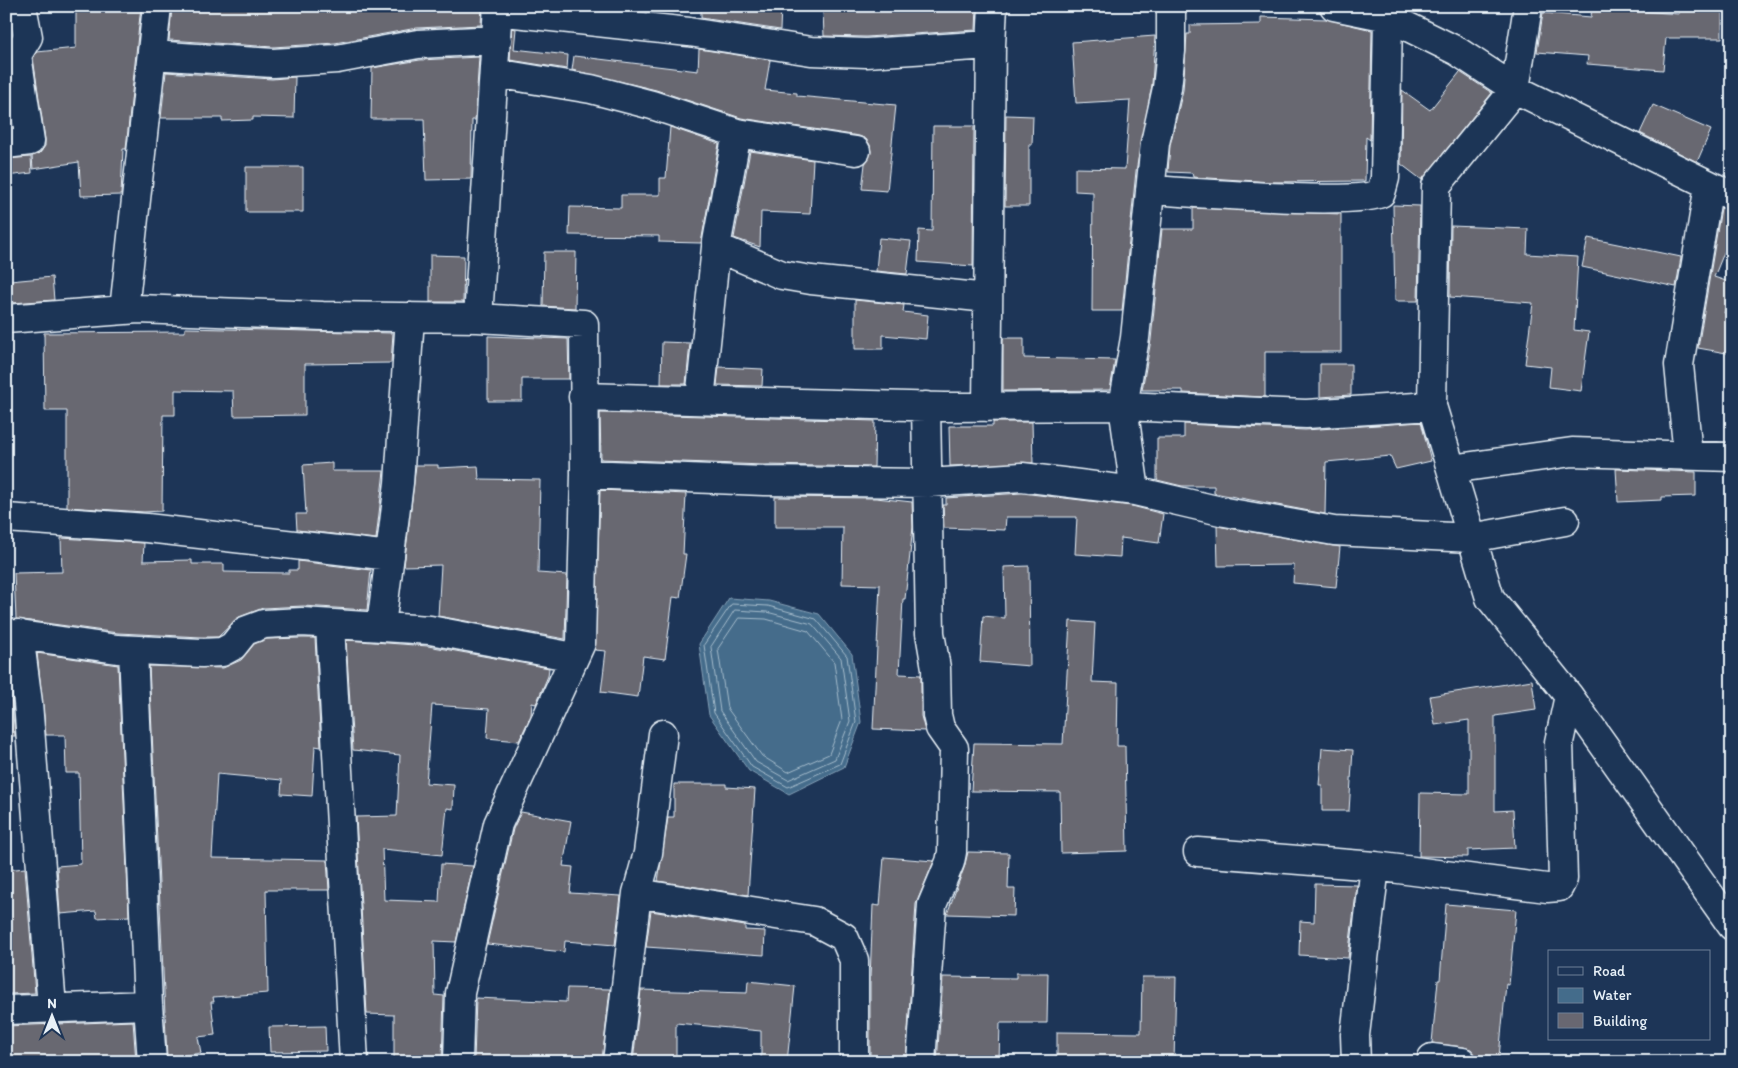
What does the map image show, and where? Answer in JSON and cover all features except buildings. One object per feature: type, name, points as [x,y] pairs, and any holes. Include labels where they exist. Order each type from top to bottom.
[{"type":"street","points":[[6,144],[30,141],[17,55],[28,37],[22,6]]},
{"type":"street","points":[[124,310],[157,6]]},
{"type":"street","points":[[987,407],[993,6]]},
{"type":"street","points":[[1135,491],[1122,406],[1135,338],[1155,143],[1167,88],[1171,51],[1171,6]]},
{"type":"street","points":[[1334,6],[1388,17],[1457,51],[1515,88],[1721,190],[1679,365],[1688,455]]},
{"type":"street","points":[[1528,6],[1515,88],[1436,186],[1432,406],[1490,598],[1569,696],[1732,926]]},
{"type":"street","points":[[478,318],[498,8],[689,32],[811,51],[866,53],[991,45]]},
{"type":"street","points":[[1150,190],[1335,198],[1373,197],[1381,193],[1385,178],[1388,17]]},
{"type":"street","points":[[152,55],[273,63],[337,59],[418,44],[497,40]]},
{"type":"street","points":[[495,73],[592,89],[652,105],[737,133],[856,151]]},
{"type":"street","points":[[700,400],[716,247],[737,133]]},
{"type":"street","points":[[716,247],[782,275],[811,280],[988,298]]},
{"type":"street","points":[[6,319],[124,310],[478,318],[584,324],[585,474],[581,643],[498,824],[460,993],[458,1062]]},
{"type":"street","points":[[381,626],[399,483],[410,317]]},
{"type":"street","points":[[583,397],[926,406],[1122,406],[1306,414],[1432,406]]},
{"type":"street","points":[[921,1062],[932,906],[935,893],[950,862],[952,852],[954,748],[940,728],[937,715],[936,668],[930,633],[926,406]]},
{"type":"street","points":[[1451,469],[1572,452],[1732,457]]},
{"type":"street","points":[[585,474],[764,481],[928,483],[1022,477],[1135,491],[1226,512],[1334,531],[1471,538],[1565,521]]},
{"type":"street","points":[[6,518],[147,528],[390,556]]},
{"type":"street","points":[[52,1007],[28,703],[13,634],[133,650],[202,653],[222,652],[233,646],[245,632],[264,624],[302,622],[330,626],[381,626],[430,630],[574,657]]},
{"type":"street","points":[[330,626],[354,1062]]},
{"type":"street","points":[[133,650],[152,1062]]},
{"type":"street","points":[[1198,852],[1376,866],[1547,888],[1558,887],[1563,879],[1558,742],[1569,696]]},
{"type":"street","points":[[617,1062],[637,893],[648,853],[663,734]]},
{"type":"street","points":[[1356,1062],[1355,1035],[1376,866]]},
{"type":"street","points":[[637,893],[814,921],[844,937],[854,960],[854,1062]]},
{"type":"street","points":[[6,1010],[148,1005]]},
{"type":"street","points":[[1432,1058],[1462,1062]]},
{"type":"water","points":[[729,598],[769,601],[819,614],[852,654],[861,722],[844,767],[789,794],[749,771],[709,715],[699,644]]}]
